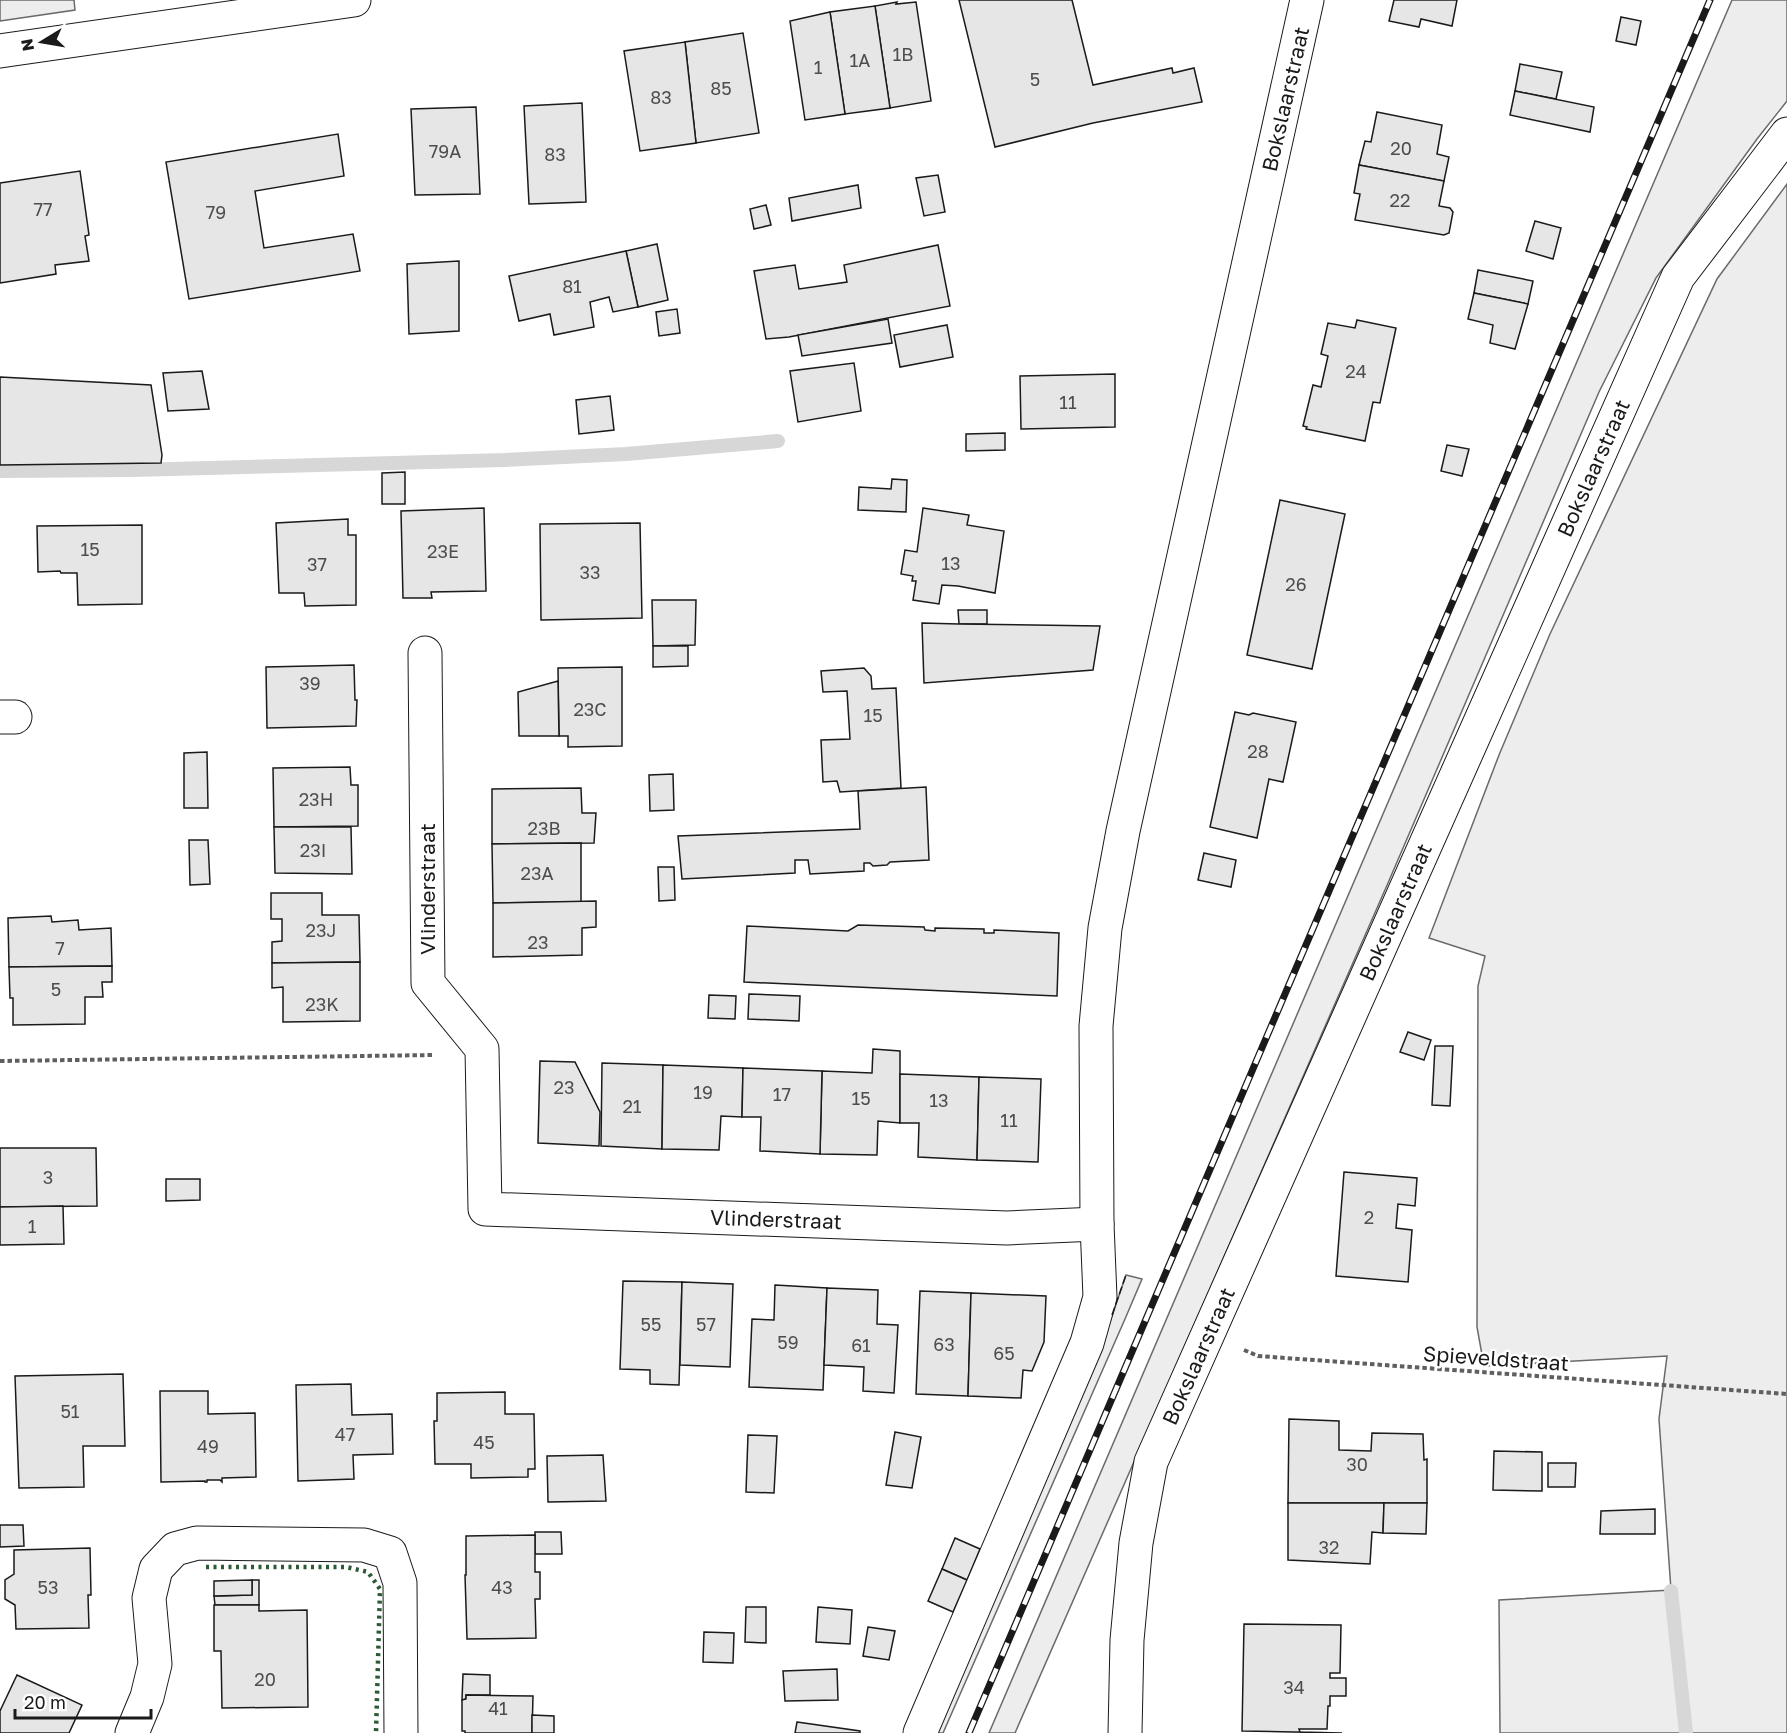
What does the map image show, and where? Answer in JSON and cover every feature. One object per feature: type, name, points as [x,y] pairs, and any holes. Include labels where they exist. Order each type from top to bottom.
[{"type":"street","points":[[0,51],[354,0]]},
{"type":"street","name":"Bokslaarstraat","points":[[1097,1224],[1096,1026],[1105,928],[1128,808],[1308,0]]},
{"type":"street","name":"Bokslaarstraat","points":[[1125,1733],[1129,1618],[1136,1543],[1151,1462],[1678,277],[1787,134]]},
{"type":"street","name":"Vlinderstraat","points":[[425,653],[428,983],[482,1049],[485,1209],[1007,1228],[1097,1224]]},
{"type":"street","points":[[920,1733],[1087,1343],[1100,1297],[1097,1224]]},
{"type":"street","points":[[132,1733],[147,1697],[154,1664],[149,1598],[156,1569],[175,1549],[197,1543],[364,1545],[390,1553],[400,1584],[401,1733]]},
{"type":"path","points":[[0,1061],[442,1054],[468,1031]]},
{"type":"path","name":"Spieveldstraat","points":[[1207,1336],[1258,1356],[1787,1394]]},
{"type":"shaded area","points":[[0,0],[74,0],[75,10],[0,21]]},
{"type":"shaded area","points":[[1732,0],[1787,0],[1787,101],[1656,278],[1599,392],[1388,883],[1015,1733],[989,1733]]},
{"type":"shaded area","points":[[1787,184],[1787,1733],[1500,1733],[1499,1600],[1671,1590],[1659,1419],[1667,1356],[1484,1366],[1477,1327],[1478,986],[1485,956],[1429,938],[1499,755],[1550,634],[1717,279]]},
{"type":"shaded area","points":[[1126,1275],[1142,1279],[943,1733],[932,1733],[1110,1322]]},
{"type":"building","points":[[959,0],[1072,0],[1093,85],[1172,68],[1173,73],[1194,68],[1202,102],[1093,123],[995,147]]},
{"type":"building","points":[[1394,0],[1457,0],[1452,26],[1421,19],[1419,27],[1389,21]]},
{"type":"building","points":[[897,2],[896,4],[916,2],[931,101],[890,108],[875,6]]},
{"type":"building","points":[[875,6],[890,108],[845,114],[830,12]]},
{"type":"building","points":[[830,12],[845,114],[805,120],[790,21]]},
{"type":"building","points":[[1621,17],[1641,21],[1636,45],[1616,41]]},
{"type":"building","points":[[743,33],[759,133],[696,143],[685,42]]},
{"type":"building","points":[[685,42],[696,143],[640,151],[624,51]]},
{"type":"building","points":[[1520,64],[1562,72],[1556,99],[1515,91]]},
{"type":"building","points":[[1515,91],[1594,107],[1590,132],[1510,115]]},
{"type":"building","points":[[582,103],[586,202],[529,204],[524,106]]},
{"type":"building","points":[[476,107],[480,194],[415,195],[411,109]]},
{"type":"building","points":[[1377,112],[1442,125],[1437,154],[1449,157],[1444,181],[1359,165],[1365,141],[1371,142]]},
{"type":"building","points":[[338,134],[344,176],[255,191],[264,248],[353,234],[360,271],[189,299],[166,162]]},
{"type":"building","points":[[1359,165],[1444,181],[1439,206],[1450,208],[1453,212],[1449,233],[1444,235],[1355,220],[1360,194],[1354,193]]},
{"type":"building","points":[[80,171],[89,235],[85,236],[89,261],[55,265],[56,274],[0,283],[0,183]]},
{"type":"building","points":[[938,175],[945,212],[924,216],[916,178]]},
{"type":"building","points":[[858,185],[861,208],[792,221],[789,198]]},
{"type":"building","points":[[766,205],[771,225],[754,229],[750,209]]},
{"type":"building","points":[[1535,221],[1561,228],[1553,259],[1526,251]]},
{"type":"building","points":[[657,244],[668,300],[638,307],[626,251]]},
{"type":"building","points":[[938,245],[950,306],[789,337],[766,339],[754,271],[795,265],[799,289],[847,282],[844,265]]},
{"type":"building","points":[[626,251],[638,307],[613,312],[609,297],[590,302],[594,327],[554,335],[550,314],[519,321],[509,276]]},
{"type":"building","points":[[459,261],[459,331],[409,334],[407,264]]},
{"type":"building","points":[[1478,270],[1533,281],[1528,304],[1474,293]]},
{"type":"building","points":[[1474,293],[1528,304],[1515,349],[1490,343],[1493,325],[1468,319]]},
{"type":"building","points":[[677,309],[680,333],[659,336],[656,312]]},
{"type":"building","points":[[888,319],[892,343],[802,356],[798,335]]},
{"type":"building","points":[[1357,320],[1396,328],[1380,403],[1373,402],[1365,441],[1306,429],[1307,427],[1303,426],[1313,385],[1321,387],[1328,356],[1321,354],[1328,323],[1355,328]]},
{"type":"building","points":[[947,325],[953,357],[900,367],[894,335]]},
{"type":"building","points":[[854,363],[861,411],[798,422],[790,371]]},
{"type":"building","points":[[202,371],[209,409],[168,411],[163,373]]},
{"type":"building","points":[[1115,374],[1115,427],[1021,429],[1020,376]]},
{"type":"building","points":[[0,377],[151,385],[162,455],[161,463],[0,465]]},
{"type":"building","points":[[610,396],[614,430],[579,434],[576,400]]},
{"type":"building","points":[[1005,433],[1005,450],[966,451],[966,434]]},
{"type":"building","points":[[1447,445],[1469,449],[1462,476],[1441,471]]},
{"type":"building","points":[[405,472],[405,504],[382,504],[382,473]]},
{"type":"building","points":[[892,479],[907,480],[906,512],[858,510],[859,487],[891,489]]},
{"type":"building","points":[[1280,500],[1345,514],[1312,669],[1247,655]]},
{"type":"building","points":[[484,508],[486,591],[431,592],[432,598],[403,598],[401,511]]},
{"type":"building","points":[[923,508],[969,515],[967,525],[1004,531],[995,593],[942,585],[939,604],[913,600],[916,581],[912,581],[913,576],[901,574],[905,550],[917,552]]},
{"type":"building","points":[[348,519],[348,535],[356,535],[356,605],[305,606],[304,593],[279,593],[276,523]]},
{"type":"building","points":[[640,523],[642,618],[541,620],[540,524]]},
{"type":"building","points":[[142,525],[142,604],[78,605],[77,573],[38,572],[37,526]]},
{"type":"building","points":[[652,600],[696,600],[695,645],[653,646]]},
{"type":"building","points":[[958,610],[987,610],[987,624],[959,624]]},
{"type":"building","points":[[922,623],[1100,626],[1093,670],[924,683]]},
{"type":"building","points":[[653,646],[688,646],[688,666],[653,667]]},
{"type":"building","points":[[354,665],[355,700],[357,700],[356,726],[267,728],[266,667]]},
{"type":"building","points":[[622,667],[622,746],[568,747],[568,736],[559,736],[558,668]]},
{"type":"building","points":[[864,668],[871,676],[872,689],[896,688],[901,788],[840,792],[837,781],[823,782],[821,740],[850,739],[847,691],[823,692],[821,671]]},
{"type":"building","points":[[558,681],[559,736],[519,736],[518,692]]},
{"type":"building","points":[[1235,712],[1249,715],[1253,713],[1296,722],[1283,782],[1269,779],[1257,838],[1210,827]]},
{"type":"building","points":[[207,752],[208,808],[184,808],[184,753]]},
{"type":"building","points":[[350,767],[351,785],[358,785],[358,826],[274,827],[273,768]]},
{"type":"building","points":[[673,774],[674,810],[650,811],[649,775]]},
{"type":"building","points":[[926,787],[929,860],[890,862],[887,865],[873,866],[870,863],[864,863],[864,871],[810,874],[808,860],[795,860],[795,873],[682,879],[678,836],[860,829],[858,791]]},
{"type":"building","points":[[581,788],[582,813],[596,813],[594,843],[492,844],[492,789]]},
{"type":"building","points":[[274,827],[351,827],[352,874],[275,873]]},
{"type":"building","points":[[189,840],[208,840],[210,884],[190,885]]},
{"type":"building","points":[[581,843],[581,902],[493,903],[492,844]]},
{"type":"building","points":[[1204,853],[1236,860],[1231,887],[1198,880]]},
{"type":"building","points":[[658,867],[674,867],[675,900],[659,901]]},
{"type":"building","points":[[271,893],[322,893],[322,915],[359,915],[360,962],[272,963],[272,942],[282,941],[282,919],[271,919]]},
{"type":"building","points":[[596,901],[596,927],[582,928],[582,955],[493,957],[493,903]]},
{"type":"building","points":[[51,916],[52,922],[78,920],[79,930],[111,928],[112,966],[9,967],[8,918]]},
{"type":"building","points":[[858,925],[924,927],[925,930],[935,931],[935,928],[984,929],[984,933],[994,933],[994,930],[1059,933],[1057,996],[744,982],[747,926],[848,931]]},
{"type":"building","points":[[360,962],[360,1021],[283,1022],[283,987],[272,988],[272,963]]},
{"type":"building","points":[[112,966],[112,982],[102,982],[103,997],[85,997],[85,1024],[13,1025],[13,998],[10,998],[9,967]]},
{"type":"building","points":[[749,994],[800,996],[799,1021],[748,1019]]},
{"type":"building","points":[[709,995],[736,996],[735,1019],[708,1018]]},
{"type":"building","points":[[1408,1032],[1431,1040],[1424,1060],[1400,1052]]},
{"type":"building","points":[[1435,1046],[1453,1046],[1450,1106],[1432,1105]]},
{"type":"building","points":[[873,1049],[900,1051],[900,1123],[878,1121],[877,1155],[820,1154],[822,1071],[872,1073]]},
{"type":"building","points":[[540,1061],[575,1062],[600,1112],[599,1146],[538,1143]]},
{"type":"building","points":[[602,1063],[663,1065],[662,1149],[601,1146]]},
{"type":"building","points":[[663,1065],[743,1068],[742,1117],[721,1116],[719,1150],[662,1149]]},
{"type":"building","points":[[743,1068],[822,1071],[820,1154],[760,1151],[761,1117],[742,1117]]},
{"type":"building","points":[[900,1074],[979,1077],[977,1160],[918,1157],[919,1123],[900,1123]]},
{"type":"building","points":[[979,1077],[1041,1079],[1038,1162],[977,1160]]},
{"type":"building","points":[[0,1148],[96,1148],[97,1206],[0,1207]]},
{"type":"building","points":[[1344,1172],[1417,1178],[1415,1206],[1398,1204],[1396,1228],[1412,1230],[1408,1282],[1336,1276]]},
{"type":"building","points":[[166,1179],[200,1179],[200,1200],[166,1201]]},
{"type":"building","points":[[63,1206],[64,1244],[0,1245],[0,1207]]},
{"type":"building","points":[[623,1281],[682,1282],[679,1385],[650,1384],[650,1370],[620,1369]]},
{"type":"building","points":[[682,1282],[733,1284],[730,1367],[680,1365]]},
{"type":"building","points":[[775,1285],[827,1288],[823,1390],[749,1387],[752,1319],[774,1320]]},
{"type":"building","points":[[827,1288],[878,1290],[877,1324],[898,1325],[894,1393],[863,1391],[864,1367],[824,1365]]},
{"type":"building","points":[[920,1291],[971,1293],[968,1396],[916,1394]]},
{"type":"building","points":[[971,1293],[1046,1296],[1044,1342],[1032,1371],[1023,1370],[1021,1398],[968,1396]]},
{"type":"building","points":[[123,1374],[125,1446],[83,1446],[84,1487],[19,1488],[15,1376]]},
{"type":"building","points":[[351,1384],[352,1415],[392,1414],[393,1454],[353,1455],[354,1479],[298,1481],[296,1385]]},
{"type":"building","points":[[160,1391],[208,1391],[208,1414],[255,1413],[256,1477],[222,1478],[222,1482],[207,1480],[207,1482],[161,1482]]},
{"type":"building","points":[[505,1392],[505,1414],[534,1414],[535,1469],[528,1469],[528,1477],[471,1478],[471,1464],[435,1464],[434,1421],[437,1421],[437,1393]]},
{"type":"building","points":[[1289,1419],[1339,1421],[1339,1450],[1371,1451],[1372,1433],[1423,1434],[1424,1460],[1427,1459],[1427,1503],[1288,1503]]},
{"type":"building","points":[[895,1432],[921,1437],[912,1488],[886,1485]]},
{"type":"building","points":[[748,1435],[777,1436],[774,1493],[746,1492]]},
{"type":"building","points":[[1494,1451],[1542,1452],[1542,1491],[1493,1490]]},
{"type":"building","points":[[603,1455],[606,1501],[548,1502],[547,1456]]},
{"type":"building","points":[[1548,1463],[1576,1463],[1575,1487],[1548,1487]]},
{"type":"building","points":[[1288,1503],[1384,1503],[1383,1533],[1372,1532],[1370,1564],[1288,1560]]},
{"type":"building","points":[[1384,1503],[1427,1503],[1426,1534],[1383,1533]]},
{"type":"building","points":[[1655,1509],[1655,1534],[1600,1534],[1601,1511]]},
{"type":"building","points":[[0,1525],[23,1525],[24,1546],[0,1547]]},
{"type":"building","points":[[535,1532],[561,1532],[562,1554],[535,1554]]},
{"type":"building","points":[[535,1535],[535,1572],[540,1572],[540,1599],[535,1599],[536,1638],[467,1639],[466,1536]]},
{"type":"building","points":[[955,1538],[980,1549],[967,1580],[942,1569]]},
{"type":"building","points":[[90,1548],[89,1628],[16,1629],[15,1605],[5,1599],[5,1580],[14,1574],[14,1550]]},
{"type":"building","points":[[942,1569],[967,1580],[953,1612],[928,1601]]},
{"type":"building","points":[[252,1580],[259,1580],[259,1605],[215,1605],[214,1596],[252,1595]]},
{"type":"building","points":[[252,1580],[252,1595],[214,1596],[214,1581]]},
{"type":"building","points":[[214,1605],[259,1605],[259,1611],[307,1610],[308,1707],[222,1708],[221,1651],[214,1651]]},
{"type":"building","points":[[746,1607],[766,1607],[766,1643],[745,1642]]},
{"type":"building","points":[[818,1607],[852,1610],[850,1644],[816,1642]]},
{"type":"building","points":[[1244,1624],[1341,1625],[1340,1673],[1330,1673],[1330,1678],[1346,1678],[1346,1696],[1330,1696],[1327,1729],[1299,1729],[1300,1732],[1342,1733],[1242,1731]]},
{"type":"building","points":[[868,1627],[895,1631],[889,1660],[863,1656]]},
{"type":"building","points":[[704,1632],[734,1633],[733,1663],[703,1662]]},
{"type":"building","points":[[837,1669],[838,1700],[785,1701],[783,1671]]},
{"type":"building","points":[[463,1674],[490,1675],[490,1695],[466,1695],[466,1699],[462,1700]]},
{"type":"building","points":[[17,1675],[82,1705],[69,1733],[0,1733],[0,1711]]},
{"type":"building","points":[[466,1695],[533,1696],[532,1733],[465,1733],[462,1731],[462,1700],[466,1699]]},
{"type":"building","points":[[532,1715],[554,1716],[554,1733],[532,1733]]},
{"type":"building","points":[[797,1722],[860,1731],[860,1733],[795,1733]]},
{"type":"waterway","points":[[0,471],[132,470],[505,460],[626,454],[778,441]]},
{"type":"waterway","points":[[1671,1591],[1686,1733]]},
{"type":"railway","points":[[969,1733],[1710,0]]},
{"type":"hedge","points":[[206,1567],[346,1567],[368,1572],[380,1589],[376,1733]]},
{"type":"fence","points":[[1112,1315],[1126,1275]]}]
